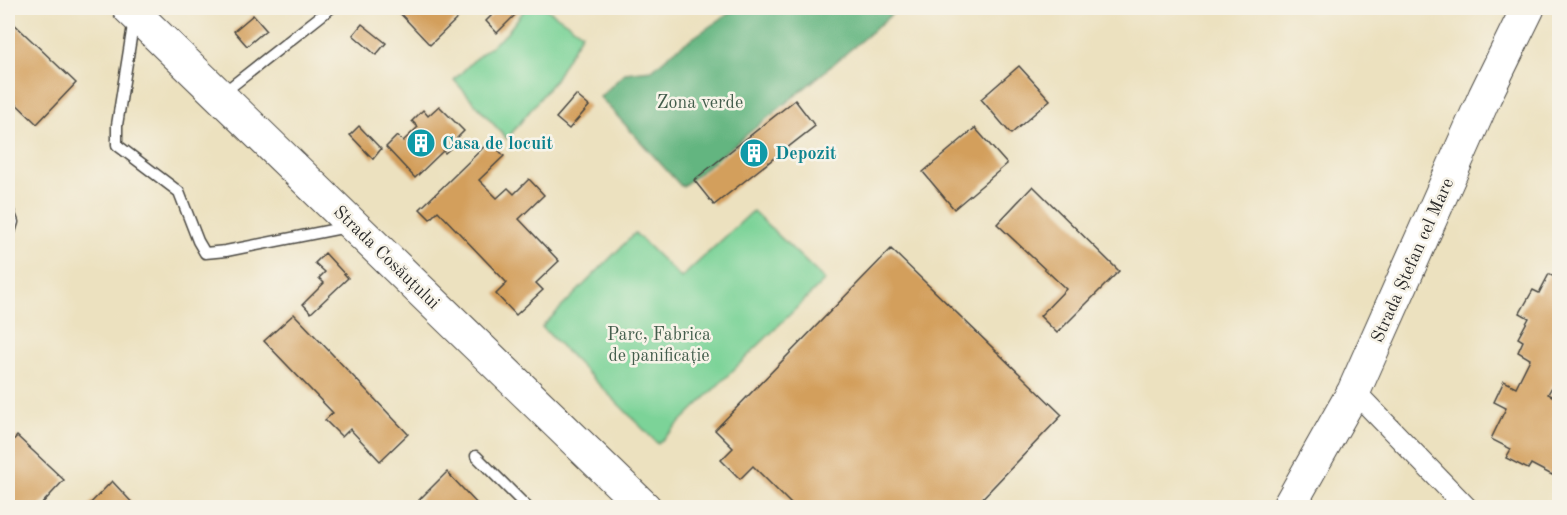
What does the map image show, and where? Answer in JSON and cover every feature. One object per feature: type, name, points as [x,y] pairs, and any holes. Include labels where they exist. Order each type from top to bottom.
[{"type":"main road","name":"Strada Ștefan cel Mare","points":[[1288,507],[1354,391],[1480,107],[1528,8]]},
{"type":"main road","name":"Strada Cosăuțului","points":[[132,10],[645,507]]},
{"type":"street","points":[[1354,391],[1467,507]]},
{"type":"lane","points":[[220,96],[331,8]]},
{"type":"lane","points":[[132,10],[117,125],[117,145],[179,192],[205,253],[355,226]]},
{"type":"lane","points":[[8,209],[13,222],[8,238]]},
{"type":"lane","points":[[476,456],[528,507]]},
{"type":"green space","points":[[526,8],[545,8],[582,33],[554,81],[507,139],[454,80],[475,59],[506,34]]},
{"type":"green space","name":"Zona verde","points":[[737,8],[899,8],[817,78],[681,186],[600,97],[625,73],[652,70],[675,50]]},
{"type":"green space","name":"Parc, Fabrica de panificație","points":[[753,211],[825,280],[658,444],[542,327],[635,233],[681,278]]},
{"type":"building","points":[[395,8],[462,8],[465,11],[430,45]]},
{"type":"building","points":[[499,8],[521,9],[497,33],[486,21]]},
{"type":"building","points":[[253,15],[266,30],[247,46],[234,31]]},
{"type":"building","points":[[8,18],[76,83],[37,124],[8,96]]},
{"type":"building","points":[[362,24],[386,43],[376,55],[353,35]]},
{"type":"building","points":[[1019,66],[1050,100],[1011,134],[981,99]]},
{"type":"building","points":[[576,95],[589,106],[569,129],[556,118]]},
{"type":"building","name":"Depozit","points":[[795,100],[815,126],[714,205],[694,180]]},
{"type":"building","name":"Casa de locuit","points":[[439,106],[464,131],[451,144],[453,146],[445,153],[443,151],[415,178],[386,147],[397,136],[403,141],[418,127],[412,121],[423,110],[428,116]]},
{"type":"building","points":[[359,126],[381,149],[373,159],[350,135]]},
{"type":"building","points":[[975,128],[1007,164],[954,209],[923,172]]},
{"type":"building","points":[[490,141],[504,156],[479,180],[497,198],[508,188],[514,194],[529,179],[544,195],[519,219],[559,261],[536,283],[543,290],[516,315],[496,294],[507,283],[438,211],[430,219],[420,209]]},
{"type":"building","points":[[1033,186],[1119,271],[1057,333],[1040,316],[1066,289],[997,224]]},
{"type":"building","points":[[891,249],[1062,415],[973,508],[795,508],[753,466],[740,479],[721,460],[733,448],[715,430]]},
{"type":"building","points":[[325,253],[348,278],[311,313],[303,304],[324,283],[319,278],[325,272],[315,263]]},
{"type":"building","points":[[1549,274],[1560,280],[1560,373],[1548,394],[1560,400],[1560,473],[1555,471],[1552,475],[1531,464],[1528,469],[1506,458],[1511,449],[1491,439],[1506,408],[1494,402],[1504,381],[1516,387],[1530,359],[1518,352],[1523,341],[1518,338],[1529,318],[1520,313],[1533,290],[1539,293]]},
{"type":"building","points":[[294,314],[408,434],[380,461],[350,429],[342,437],[325,420],[333,413],[264,341]]},
{"type":"building","points":[[17,436],[64,480],[38,508],[8,508],[8,446]]},
{"type":"building","points":[[447,472],[481,508],[426,508],[419,500]]},
{"type":"building","points":[[112,481],[137,508],[86,508]]},
{"type":"place","name":"Casa de locuit","points":[[421,143]]},
{"type":"place","name":"Depozit","points":[[754,153]]}]
